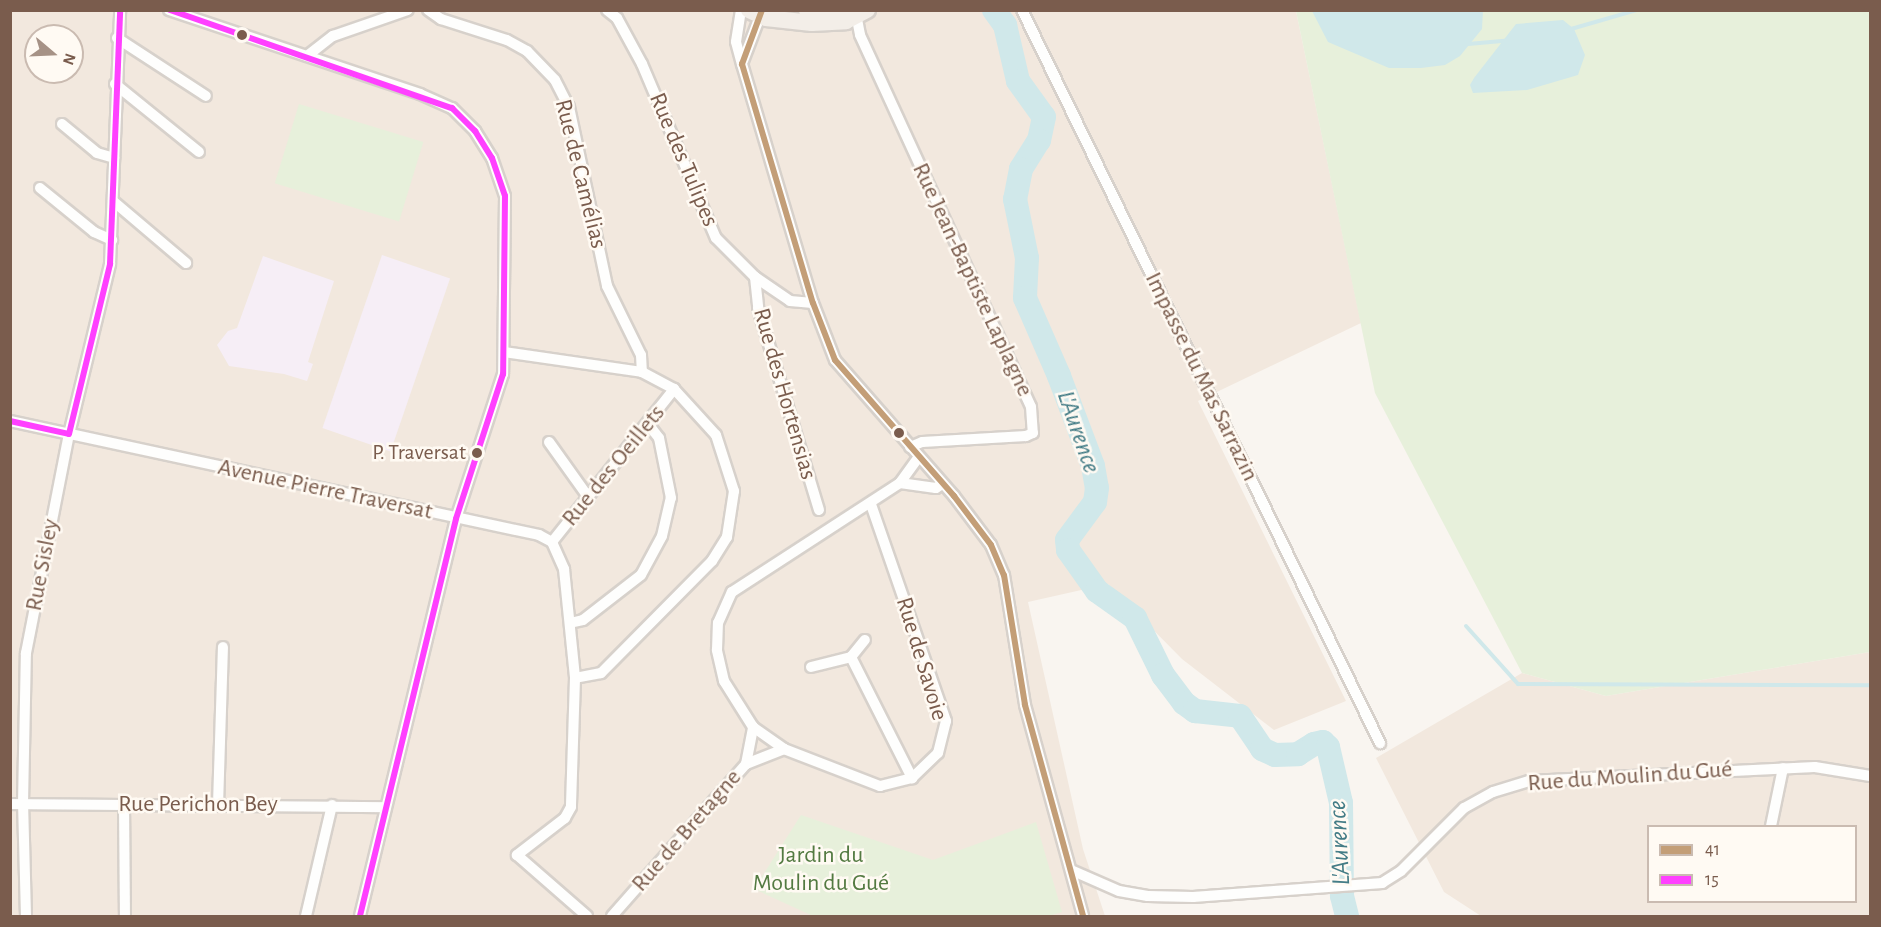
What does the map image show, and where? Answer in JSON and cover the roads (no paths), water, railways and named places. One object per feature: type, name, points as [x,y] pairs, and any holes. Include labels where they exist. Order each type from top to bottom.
[{"type":"main road","points":[[807,10],[862,12]]},
{"type":"main road","points":[[757,12],[812,23],[846,21],[862,12]]},
{"type":"street","name":"Rue Sisley","points":[[26,916],[23,804],[26,653],[69,434],[104,295],[112,240],[115,84],[120,10]]},
{"type":"street","points":[[169,10],[420,94],[452,108],[475,131],[492,158],[505,196],[503,374],[456,519],[360,916]]},
{"type":"street","points":[[307,56],[333,36],[408,10]]},
{"type":"street","name":"Rue de Camélias","points":[[428,10],[441,19],[507,40],[527,51],[555,80],[569,107],[607,286],[641,355],[642,372]]},
{"type":"street","name":"Rue des Tulipes","points":[[607,10],[617,18],[642,64],[716,238],[755,277],[790,301],[813,303]]},
{"type":"street","points":[[741,10],[736,42],[813,303],[835,360],[991,544],[1004,575],[1025,705],[1083,916]]},
{"type":"street","name":"Impasse du Mas Sarrazin","points":[[1022,10],[1380,743]]},
{"type":"street","points":[[742,64],[757,12]]},
{"type":"street","name":"Rue Jean-Baptiste Laplagne","points":[[862,12],[860,35],[1031,407],[1033,433],[1026,436],[922,442],[910,447]]},
{"type":"street","points":[[117,38],[206,96]]},
{"type":"street","points":[[115,84],[199,152]]},
{"type":"street","points":[[62,124],[97,153],[114,158]]},
{"type":"street","points":[[40,188],[94,232],[112,240]]},
{"type":"street","points":[[113,201],[186,263]]},
{"type":"street","name":"Rue des Hortensias","points":[[755,277],[758,308],[819,510]]},
{"type":"street","points":[[504,352],[642,372],[674,389],[716,435],[734,491],[728,537],[712,561],[601,673],[575,678]]},
{"type":"street","name":"Rue des Oeillets","points":[[552,542],[649,425],[674,389]]},
{"type":"street","name":"Avenue Pierre Traversat","points":[[10,421],[456,519],[539,535],[552,542]]},
{"type":"street","points":[[570,623],[583,620],[641,575],[662,536],[671,498],[659,438],[649,425]]},
{"type":"street","points":[[549,442],[589,498]]},
{"type":"street","points":[[753,727],[724,681],[717,650],[718,623],[732,592],[871,505],[900,483],[918,458]]},
{"type":"street","points":[[900,483],[936,488],[942,484]]},
{"type":"street","name":"Rue de Savoie","points":[[753,727],[784,749],[880,786],[912,778],[938,753],[946,721],[871,505]]},
{"type":"street","points":[[552,542],[564,568],[575,678],[571,807],[565,818],[517,855],[587,916]]},
{"type":"street","points":[[811,667],[852,657],[865,640]]},
{"type":"street","points":[[218,805],[223,647]]},
{"type":"street","points":[[852,657],[912,778]]},
{"type":"street","name":"Rue de Bretagne","points":[[612,916],[746,764],[753,727]]},
{"type":"street","points":[[746,764],[784,749]]},
{"type":"street","name":"Rue du Moulin du Gué","points":[[1071,870],[1119,891],[1148,896],[1193,897],[1382,883],[1401,871],[1464,808],[1493,792],[1529,780],[1815,767],[1870,776]]},
{"type":"street","points":[[1771,825],[1783,768]]},
{"type":"street","name":"Rue Perichon Bey","points":[[10,804],[386,807]]},
{"type":"street","points":[[124,805],[125,916]]},
{"type":"street","points":[[306,916],[332,805]]},
{"type":"water","points":[[1483,10],[1482,29],[1460,56],[1445,65],[1421,68],[1389,68],[1328,42],[1312,11]]},
{"type":"water","points":[[994,11],[1001,11],[1011,28],[1027,85],[1043,104],[1052,129],[1026,171],[1018,199],[1031,252],[1029,294],[1034,311],[1066,374],[1101,472],[1103,498],[1072,548],[1100,590],[1140,614],[1177,693],[1185,700],[1195,706],[1240,712],[1265,745],[1274,750],[1296,750],[1318,737],[1333,740],[1347,802],[1349,876],[1343,876],[1341,803],[1328,747],[1323,743],[1314,744],[1298,754],[1275,755],[1262,749],[1240,716],[1195,711],[1184,703],[1163,675],[1135,618],[1097,591],[1068,550],[1067,540],[1095,502],[1097,488],[1093,466],[1059,376],[1025,298],[1027,258],[1015,199],[1021,169],[1039,140],[1044,117],[1018,81],[1005,25]]},
{"type":"water","points":[[1563,20],[1574,29],[1585,55],[1578,75],[1527,90],[1473,93],[1470,85],[1474,78],[1516,24]]},
{"type":"water","points":[[1348,895],[1353,916],[1342,916],[1337,896]]},
{"type":"waterway","name":"L'Aurence","points":[[994,10],[1005,25],[1018,81],[1044,117],[1039,140],[1021,169],[1015,199],[1027,258],[1025,298],[1059,376],[1093,466],[1097,488],[1095,502],[1067,540],[1068,550],[1097,591],[1135,618],[1163,675],[1184,703],[1195,711],[1240,716],[1262,749],[1275,755],[1298,754],[1314,744],[1323,742],[1328,747],[1341,803],[1342,896],[1347,916]]},
{"type":"waterway","points":[[1571,29],[1637,10]]},
{"type":"waterway","points":[[1468,44],[1505,41]]},
{"type":"waterway","points":[[1466,626],[1518,684],[1870,685]]},
{"type":"place","name":"P. Traversat","points":[[477,453]]},
{"type":"park label","name":"Jardin du Moulin du Gué","points":[[821,870]]}]
